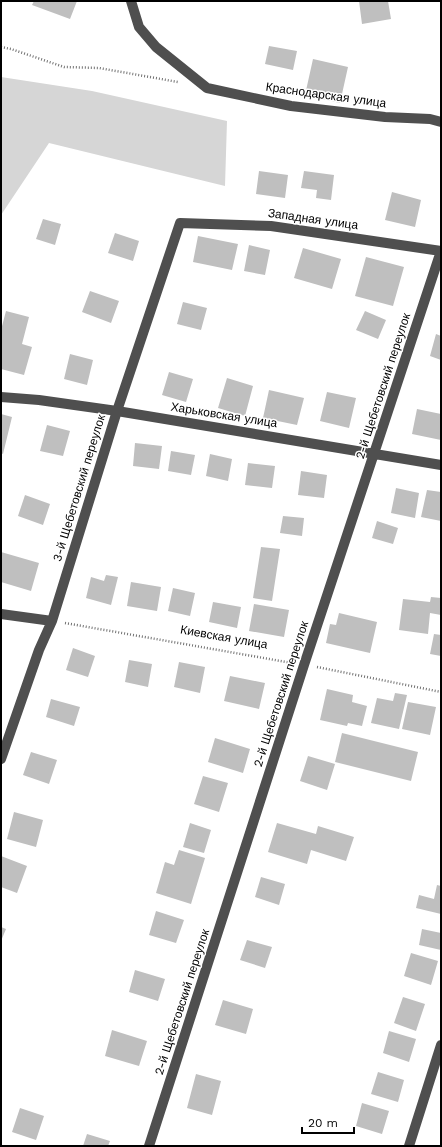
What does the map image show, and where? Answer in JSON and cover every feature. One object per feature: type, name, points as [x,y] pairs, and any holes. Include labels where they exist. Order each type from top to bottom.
[{"type":"street","name":"Краснодарская улица","points":[[131,1],[139,27],[156,47],[207,88],[291,106],[385,117],[430,119],[441,122]]},
{"type":"street","name":"Западная улица","points":[[180,223],[271,226],[441,251]]},
{"type":"street","name":"3-й Щебетовский переулок","points":[[1,759],[39,650],[52,621],[117,411],[180,223]]},
{"type":"street","name":"2-й Щебетовский переулок","points":[[149,1146],[304,665],[441,251]]},
{"type":"street","name":"Харьковская улица","points":[[1,397],[39,400],[117,411],[441,465]]},
{"type":"street","points":[[1,614],[52,621]]},
{"type":"street","points":[[409,1146],[441,1045]]},
{"type":"path","points":[[1,48],[11,49],[64,67],[99,68],[184,83]]},
{"type":"path","name":"Киевская улица","points":[[52,621],[304,665],[441,692]]},
{"type":"shaded area","points":[[1,77],[92,91],[227,121],[225,186],[49,143],[1,215]]},
{"type":"building","points":[[34,1],[77,1],[70,19],[32,5]]},
{"type":"building","points":[[359,1],[388,1],[391,19],[362,24]]},
{"type":"building","points":[[269,46],[297,51],[293,70],[265,64]]},
{"type":"building","points":[[313,59],[348,67],[340,103],[305,95]]},
{"type":"building","points":[[259,171],[288,175],[285,198],[256,194]]},
{"type":"building","points":[[304,171],[334,175],[331,200],[316,198],[317,190],[301,188]]},
{"type":"building","points":[[392,192],[421,200],[415,227],[385,220]]},
{"type":"building","points":[[43,219],[61,224],[55,245],[36,239]]},
{"type":"building","points":[[115,233],[139,241],[133,261],[108,253]]},
{"type":"building","points":[[198,236],[238,244],[232,270],[193,262]]},
{"type":"building","points":[[249,245],[270,250],[265,275],[244,271]]},
{"type":"building","points":[[303,248],[341,259],[332,289],[294,278]]},
{"type":"building","points":[[366,257],[404,267],[393,306],[355,296]]},
{"type":"building","points":[[90,291],[119,301],[111,323],[82,312]]},
{"type":"building","points":[[183,302],[207,308],[201,330],[177,324]]},
{"type":"building","points":[[6,311],[29,317],[22,344],[32,347],[24,375],[1,369],[1,330]]},
{"type":"building","points":[[365,311],[386,320],[378,339],[356,330]]},
{"type":"building","points":[[436,334],[441,336],[441,360],[430,356]]},
{"type":"building","points":[[70,354],[93,360],[87,385],[64,379]]},
{"type":"building","points":[[169,372],[193,379],[186,402],[162,395]]},
{"type":"building","points":[[227,378],[253,386],[245,416],[218,408]]},
{"type":"building","points":[[269,390],[304,398],[297,425],[263,418]]},
{"type":"building","points":[[327,392],[356,398],[349,428],[320,421]]},
{"type":"building","points":[[417,409],[441,414],[441,440],[412,434]]},
{"type":"building","points":[[1,414],[12,417],[3,454],[1,453]]},
{"type":"building","points":[[47,425],[70,431],[63,456],[40,451]]},
{"type":"building","points":[[135,443],[162,446],[159,469],[133,466]]},
{"type":"building","points":[[171,451],[195,455],[191,475],[168,471]]},
{"type":"building","points":[[210,454],[232,459],[228,481],[206,476]]},
{"type":"building","points":[[248,463],[275,466],[272,488],[245,485]]},
{"type":"building","points":[[301,471],[327,475],[324,498],[298,495]]},
{"type":"building","points":[[396,488],[419,493],[415,518],[391,513]]},
{"type":"building","points":[[427,490],[441,492],[441,521],[421,517]]},
{"type":"building","points":[[25,495],[50,504],[43,525],[18,516]]},
{"type":"building","points":[[283,516],[304,518],[302,536],[280,533]]},
{"type":"building","points":[[377,521],[398,528],[393,544],[372,538]]},
{"type":"building","points":[[261,547],[280,549],[272,601],[253,598]]},
{"type":"building","points":[[1,552],[39,563],[31,591],[1,582]]},
{"type":"building","points":[[106,575],[118,577],[111,605],[86,598],[91,577],[104,581]]},
{"type":"building","points":[[131,582],[161,587],[157,611],[127,606]]},
{"type":"building","points":[[173,588],[195,593],[190,616],[168,611]]},
{"type":"building","points":[[431,597],[441,598],[441,615],[430,613],[428,634],[399,630],[403,599],[430,602]]},
{"type":"building","points":[[213,602],[241,607],[237,628],[209,622]]},
{"type":"building","points":[[254,604],[289,610],[284,637],[249,631]]},
{"type":"building","points":[[339,613],[377,622],[370,653],[326,643],[330,624],[336,625]]},
{"type":"building","points":[[434,634],[441,635],[441,656],[430,654]]},
{"type":"building","points":[[73,648],[95,656],[88,677],[66,670]]},
{"type":"building","points":[[129,660],[152,664],[148,687],[125,682]]},
{"type":"building","points":[[179,662],[205,667],[200,693],[174,687]]},
{"type":"building","points":[[230,676],[265,683],[259,709],[224,701]]},
{"type":"building","points":[[327,689],[353,695],[352,702],[367,706],[362,726],[348,723],[347,726],[320,720]]},
{"type":"building","points":[[395,693],[407,695],[399,729],[371,723],[377,698],[393,701]]},
{"type":"building","points":[[51,699],[80,707],[74,726],[46,717]]},
{"type":"building","points":[[408,702],[436,707],[430,735],[402,729]]},
{"type":"building","points":[[342,733],[418,752],[411,781],[335,762]]},
{"type":"building","points":[[215,738],[250,749],[243,773],[208,762]]},
{"type":"building","points":[[31,752],[57,760],[49,784],[23,775]]},
{"type":"building","points":[[308,756],[335,764],[327,790],[300,781]]},
{"type":"building","points":[[203,776],[228,783],[219,812],[194,804]]},
{"type":"building","points":[[14,812],[43,820],[36,847],[7,839]]},
{"type":"building","points":[[190,823],[211,830],[204,853],[183,847]]},
{"type":"building","points":[[277,823],[316,834],[318,826],[354,837],[346,861],[311,850],[307,864],[268,852]]},
{"type":"building","points":[[179,850],[205,858],[191,904],[156,893],[165,862],[174,865]]},
{"type":"building","points":[[1,856],[27,866],[17,893],[1,887]]},
{"type":"building","points":[[261,877],[285,884],[279,905],[255,897]]},
{"type":"building","points":[[437,885],[441,886],[441,914],[416,908],[419,895],[434,899]]},
{"type":"building","points":[[156,911],[184,920],[176,943],[149,935]]},
{"type":"building","points":[[1,927],[6,929],[1,941]]},
{"type":"building","points":[[422,929],[441,933],[441,950],[419,945]]},
{"type":"building","points":[[247,940],[272,947],[265,968],[240,960]]},
{"type":"building","points":[[411,953],[438,961],[431,985],[404,976]]},
{"type":"building","points":[[135,970],[165,979],[158,1001],[129,992]]},
{"type":"building","points":[[403,997],[425,1004],[416,1031],[394,1023]]},
{"type":"building","points":[[223,1000],[253,1009],[246,1034],[215,1025]]},
{"type":"building","points":[[112,1030],[147,1041],[139,1066],[105,1056]]},
{"type":"building","points":[[389,1031],[416,1039],[409,1062],[383,1053]]},
{"type":"building","points":[[378,1072],[404,1080],[398,1102],[371,1094]]},
{"type":"building","points":[[196,1074],[221,1081],[212,1115],[187,1108]]},
{"type":"building","points":[[362,1103],[389,1111],[382,1134],[356,1126]]},
{"type":"building","points":[[20,1108],[44,1116],[36,1140],[12,1132]]},
{"type":"building","points":[[87,1134],[110,1141],[108,1146],[83,1146]]}]
